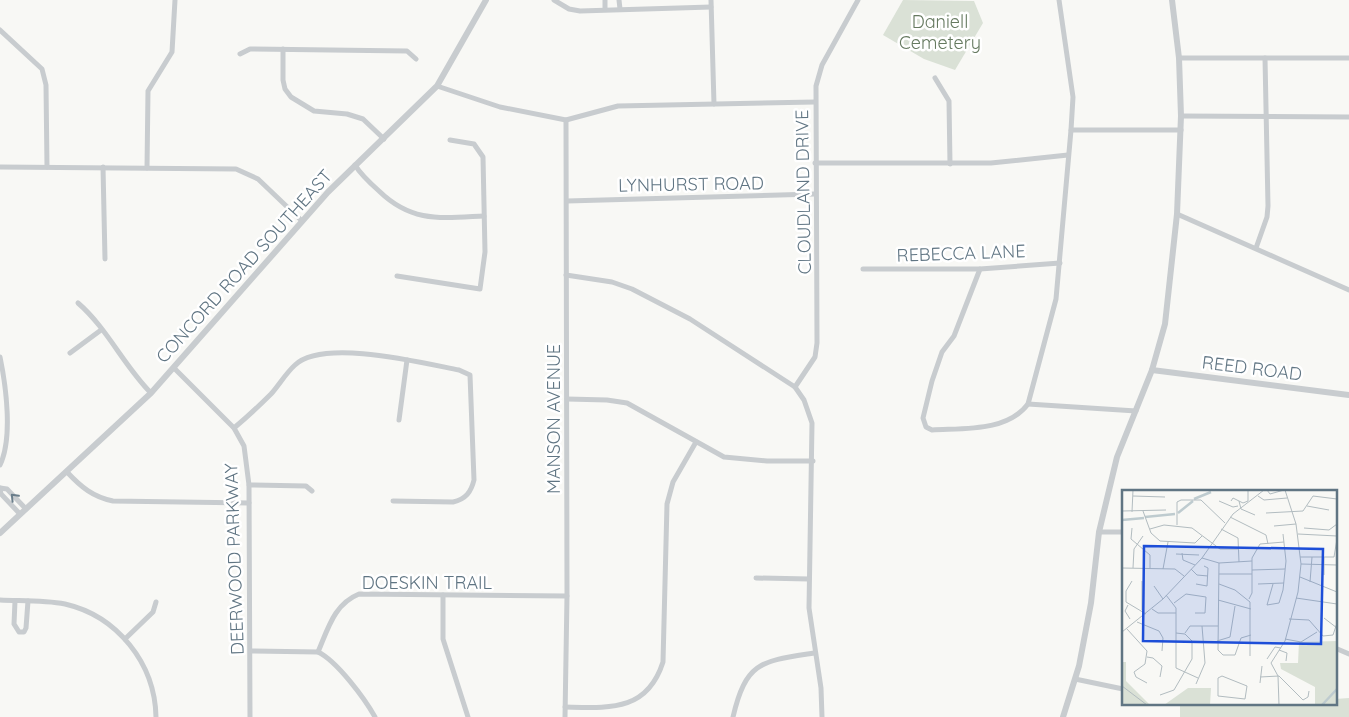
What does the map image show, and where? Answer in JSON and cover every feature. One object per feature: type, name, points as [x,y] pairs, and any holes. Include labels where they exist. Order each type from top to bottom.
[{"type":"street","points":[[147,168],[148,91],[172,52],[175,0]]},
{"type":"street","name":"CONCORD ROAD SOUTHEAST","points":[[0,533],[150,393],[302,221],[355,165],[437,86],[486,0]]},
{"type":"street","points":[[554,0],[570,9],[711,7]]},
{"type":"street","points":[[605,0],[605,9]]},
{"type":"street","points":[[619,0],[620,9]]},
{"type":"street","points":[[711,0],[714,104]]},
{"type":"street","name":"CLOUDLAND DRIVE","points":[[795,387],[815,357],[817,343],[815,102],[818,78],[822,65],[858,0]]},
{"type":"street","points":[[980,268],[954,336],[942,352],[932,379],[924,418],[926,427],[932,430],[993,425],[1007,421],[1017,415],[1028,404],[1035,371],[1052,314],[1060,263],[1071,130],[1073,97],[1059,0]]},
{"type":"street","points":[[1063,717],[1075,679],[1091,603],[1099,532],[1117,457],[1152,370],[1165,324],[1177,214],[1181,130],[1179,58],[1172,0]]},
{"type":"street","points":[[0,30],[42,70],[46,85],[47,167]]},
{"type":"street","points":[[240,54],[250,49],[407,51],[416,60]]},
{"type":"street","points":[[283,49],[283,80],[285,89],[291,97],[314,111],[347,114],[363,119],[384,139]]},
{"type":"street","points":[[1179,58],[1349,58]]},
{"type":"street","points":[[1256,248],[1267,217],[1265,58]]},
{"type":"street","points":[[935,78],[949,101],[950,164]]},
{"type":"street","points":[[437,86],[500,107],[566,120],[618,106],[815,102]]},
{"type":"street","points":[[1181,116],[1349,116]]},
{"type":"street","name":"MANSON AVENUE","points":[[565,717],[568,596],[566,120]]},
{"type":"street","points":[[1071,130],[1181,130]]},
{"type":"street","points":[[397,276],[480,289],[485,252],[483,157],[474,144],[450,140]]},
{"type":"street","points":[[815,163],[991,163],[1068,155]]},
{"type":"street","points":[[355,165],[360,174],[404,211],[424,216],[484,216]]},
{"type":"street","points":[[0,167],[236,169],[258,180],[302,221]]},
{"type":"street","points":[[103,167],[105,259]]},
{"type":"street","name":"LYNHURST ROAD","points":[[567,201],[816,194]]},
{"type":"street","points":[[1177,214],[1349,290]]},
{"type":"street","name":"REBECCA LANE","points":[[863,269],[980,268],[1060,263]]},
{"type":"street","points":[[566,274],[612,282],[632,289],[690,319],[795,387],[804,400],[812,423],[813,461],[809,608],[814,653],[821,688],[822,717]]},
{"type":"street","points":[[78,303],[88,312],[134,376],[150,393]]},
{"type":"street","points":[[70,353],[101,330]]},
{"type":"street","points":[[234,428],[271,393],[296,364],[309,356],[322,353],[407,360],[459,370],[470,375],[474,480],[472,488],[462,500],[453,502],[393,501]]},
{"type":"street","points":[[0,357],[4,384],[7,436],[6,447],[0,465]]},
{"type":"street","points":[[399,420],[407,360]]},
{"type":"street","name":"DEERWOOD PARKWAY","points":[[174,368],[234,428],[244,446],[249,485],[250,717]]},
{"type":"street","name":"REED ROAD","points":[[1152,370],[1349,395]]},
{"type":"street","points":[[566,399],[607,400],[627,403],[696,442],[734,459],[813,461]]},
{"type":"street","points":[[1028,404],[1136,411]]},
{"type":"street","points":[[565,708],[620,706],[647,691],[658,677],[662,662],[667,504],[673,482],[696,442]]},
{"type":"street","points":[[67,472],[86,490],[98,498],[113,501],[249,503]]},
{"type":"street","points":[[249,485],[306,486],[312,491]]},
{"type":"street","points":[[20,514],[2,494],[0,488],[7,489],[26,509]]},
{"type":"street","points":[[1099,532],[1122,532]]},
{"type":"street","points":[[756,578],[809,578]]},
{"type":"street","name":"DOESKIN TRAIL","points":[[318,652],[337,609],[359,594],[568,596]]},
{"type":"street","points":[[443,595],[443,639],[468,717]]},
{"type":"street","points":[[0,600],[58,603],[83,610],[99,618],[125,639],[141,661],[154,694],[156,717]]},
{"type":"street","points":[[15,601],[14,624],[19,632],[24,632],[26,628],[28,601]]},
{"type":"street","points":[[125,639],[153,612],[156,602]]},
{"type":"street","points":[[1336,648],[1349,654]]},
{"type":"street","points":[[251,651],[318,652],[334,664],[369,707],[374,717]]},
{"type":"street","points":[[733,717],[743,683],[758,666],[770,661],[814,653]]},
{"type":"street","points":[[1075,679],[1122,689]]},
{"type":"green space","name":"Daniell Cemetery","points":[[903,0],[974,1],[983,23],[955,70],[924,59],[883,35]]},
{"type":"green space","points":[[1349,698],[1349,717],[1180,717],[1180,706],[1336,704],[1336,699]]}]
